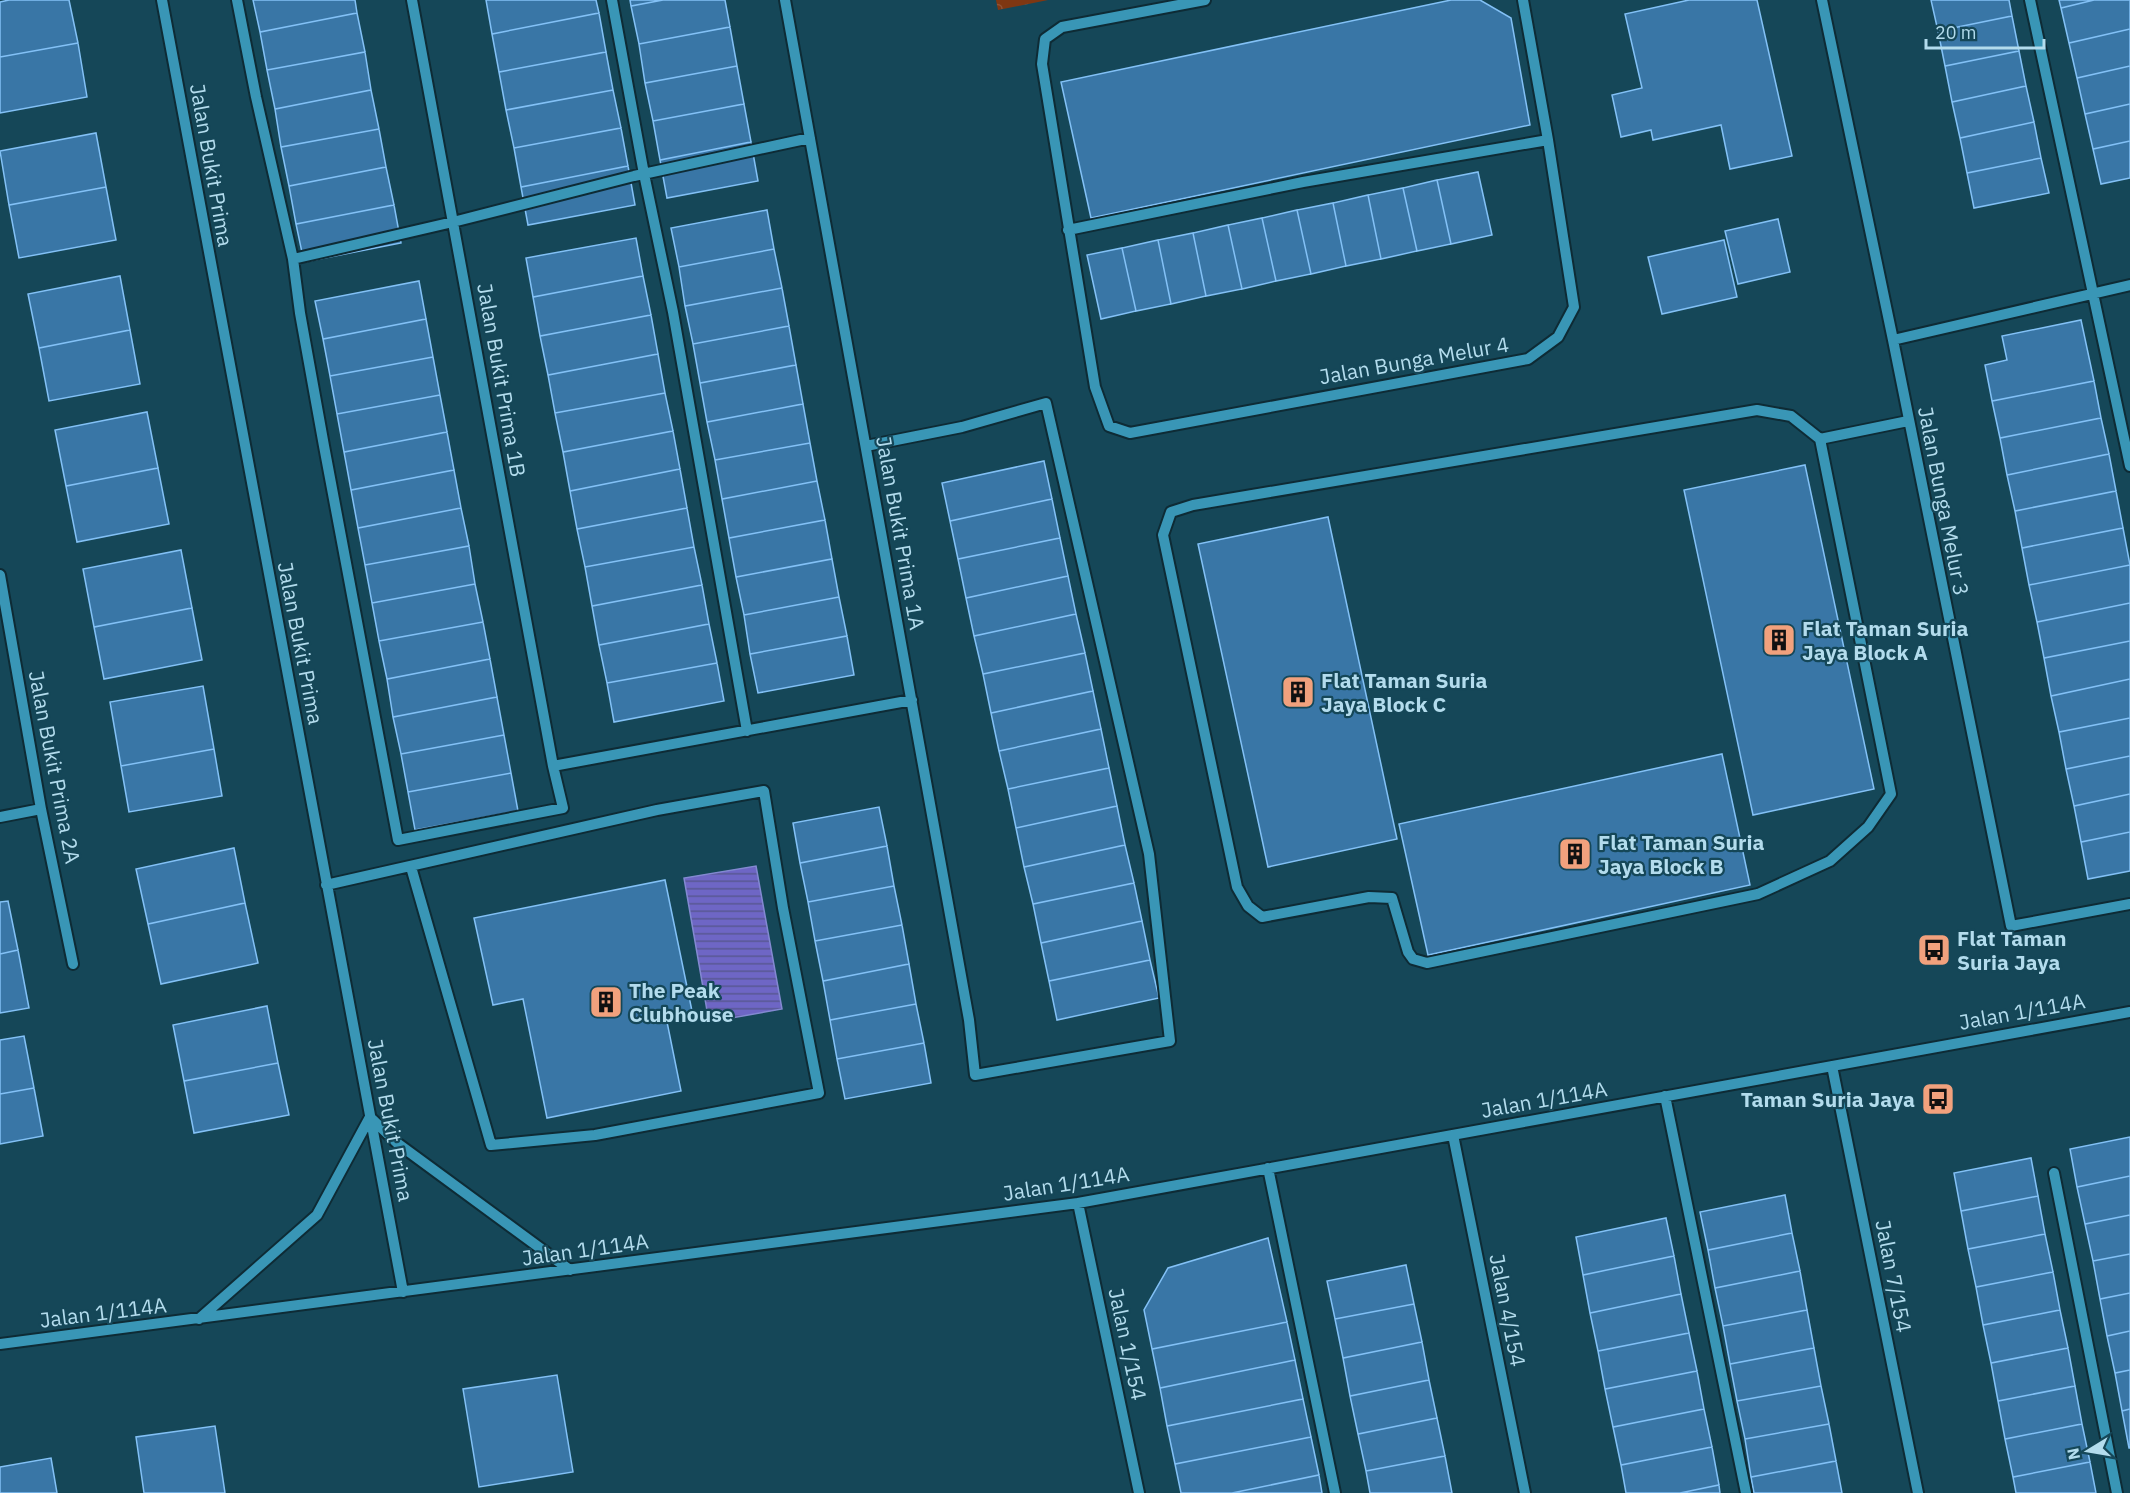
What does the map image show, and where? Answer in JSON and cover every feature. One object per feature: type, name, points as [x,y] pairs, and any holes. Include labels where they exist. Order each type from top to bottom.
[{"type":"street","name":"Jalan Bukit Prima","points":[[162,0],[403,1292]]},
{"type":"street","points":[[237,0],[256,97],[293,259],[645,174],[810,138]]},
{"type":"street","name":"Jalan Bukit Prima 1B","points":[[293,259],[300,313],[324,446],[398,840],[563,808],[553,766],[412,0]]},
{"type":"street","points":[[612,0],[673,312],[747,731]]},
{"type":"street","name":"Jalan Bukit Prima 1A","points":[[785,0],[969,1020],[975,1075],[1170,1041],[1149,854],[1046,403],[962,427],[866,446]]},
{"type":"street","points":[[1205,0],[1062,27],[1045,39],[1042,64],[1068,230],[1303,182],[1548,140]]},
{"type":"street","name":"Jalan Bunga Melur 4","points":[[1068,230],[1095,387],[1109,426],[1131,432],[1528,359],[1558,337],[1575,308],[1548,140],[1522,0]]},
{"type":"street","name":"Jalan Bunga Melur 3","points":[[1822,0],[2011,926],[2130,904]]},
{"type":"street","points":[[2030,0],[2130,466]]},
{"type":"street","points":[[1893,340],[2130,285]]},
{"type":"street","points":[[1820,439],[1891,794],[1869,827],[1830,861],[1758,894],[1427,963],[1413,960],[1408,952],[1392,898],[1369,897],[1262,917],[1248,906],[1237,886],[1163,535],[1171,512],[1193,505],[1757,410],[1791,416],[1820,439],[1908,421]]},
{"type":"street","name":"Jalan Bukit Prima 2A","points":[[0,575],[41,809],[73,964]]},
{"type":"street","points":[[553,766],[912,700]]},
{"type":"street","points":[[326,885],[657,810],[764,791],[783,908],[819,1093],[595,1135],[491,1145],[411,867]]},
{"type":"street","points":[[0,817],[41,809]]},
{"type":"street","name":"Jalan 1/114A","points":[[0,1344],[1078,1203],[2130,1012]]},
{"type":"street","name":"Jalan 7/154","points":[[1832,1066],[1918,1493]]},
{"type":"street","points":[[1665,1096],[1746,1493]]},
{"type":"street","points":[[199,1319],[317,1215],[370,1117],[397,1143],[570,1270]]},
{"type":"street","name":"Jalan 4/154","points":[[1453,1135],[1525,1493]]},
{"type":"street","points":[[1268,1168],[1335,1493]]},
{"type":"street","points":[[2054,1173],[2117,1493]]},
{"type":"street","name":"Jalan 1/154","points":[[1078,1203],[1139,1493]]},
{"type":"green space","points":[[996,0],[1048,0],[998,10]]},
{"type":"shaded area","points":[[756,866],[782,1009],[709,1022],[684,878]]},
{"type":"building","points":[[69,0],[78,43],[0,57],[0,2]]},
{"type":"building","points":[[253,0],[355,0],[357,13],[260,32]]},
{"type":"building","points":[[486,0],[596,0],[599,13],[492,34]]},
{"type":"building","points":[[630,0],[663,0],[631,6]]},
{"type":"building","points":[[663,0],[725,0],[730,27],[639,44],[631,6]]},
{"type":"building","points":[[1451,0],[1480,0],[1511,18],[1530,125],[1091,218],[1061,82]]},
{"type":"building","points":[[1689,0],[1757,0],[1792,156],[1730,169],[1721,125],[1653,140],[1651,130],[1621,137],[1612,95],[1642,88],[1625,14]]},
{"type":"building","points":[[1931,0],[2009,0],[2012,16],[1938,31]]},
{"type":"building","points":[[2059,0],[2094,0],[2061,8]]},
{"type":"building","points":[[2094,0],[2130,0],[2130,29],[2069,43],[2061,8]]},
{"type":"building","points":[[357,13],[365,52],[267,70],[260,32]]},
{"type":"building","points":[[599,13],[606,52],[499,72],[492,34]]},
{"type":"building","points":[[2012,16],[2019,51],[1945,66],[1938,31]]},
{"type":"building","points":[[730,27],[737,66],[645,83],[639,44]]},
{"type":"building","points":[[2130,29],[2130,66],[2077,78],[2069,43]]},
{"type":"building","points":[[78,43],[87,97],[0,113],[0,57]]},
{"type":"building","points":[[2019,51],[2026,86],[1952,102],[1945,66]]},
{"type":"building","points":[[365,52],[371,90],[275,109],[267,70]]},
{"type":"building","points":[[606,52],[613,90],[506,110],[499,72]]},
{"type":"building","points":[[737,66],[744,104],[653,121],[645,83]]},
{"type":"building","points":[[2130,66],[2130,104],[2085,114],[2077,78]]},
{"type":"building","points":[[2026,86],[2034,122],[1960,138],[1952,102]]},
{"type":"building","points":[[371,90],[379,129],[281,147],[275,109]]},
{"type":"building","points":[[613,90],[621,128],[514,148],[506,110]]},
{"type":"building","points":[[744,104],[751,142],[660,160],[653,121]]},
{"type":"building","points":[[2130,104],[2130,141],[2093,149],[2085,114]]},
{"type":"building","points":[[2034,122],[2041,158],[1967,173],[1960,138]]},
{"type":"building","points":[[621,128],[628,166],[521,187],[514,148]]},
{"type":"building","points":[[379,129],[386,167],[289,186],[281,147]]},
{"type":"building","points":[[96,133],[106,187],[9,205],[0,151]]},
{"type":"building","points":[[2130,141],[2130,178],[2101,184],[2093,149]]},
{"type":"building","points":[[751,142],[758,181],[667,198],[660,160]]},
{"type":"building","points":[[2041,158],[2049,193],[1974,208],[1967,173]]},
{"type":"building","points":[[628,166],[635,205],[528,225],[521,187]]},
{"type":"building","points":[[386,167],[394,205],[296,224],[289,186]]},
{"type":"building","points":[[1478,172],[1492,235],[1451,244],[1437,180]]},
{"type":"building","points":[[1437,180],[1451,244],[1417,251],[1403,188]]},
{"type":"building","points":[[106,187],[116,240],[19,258],[9,205]]},
{"type":"building","points":[[1403,188],[1417,251],[1381,259],[1368,195]]},
{"type":"building","points":[[1368,195],[1381,259],[1346,266],[1333,203]]},
{"type":"building","points":[[1333,203],[1346,266],[1311,274],[1297,210]]},
{"type":"building","points":[[394,205],[401,243],[304,262],[296,224]]},
{"type":"building","points":[[767,210],[774,249],[679,267],[671,228]]},
{"type":"building","points":[[1297,210],[1311,274],[1276,281],[1262,218]]},
{"type":"building","points":[[1262,218],[1276,281],[1242,289],[1228,225]]},
{"type":"building","points":[[1778,219],[1790,272],[1738,284],[1725,231]]},
{"type":"building","points":[[1228,225],[1242,289],[1206,296],[1193,233]]},
{"type":"building","points":[[1193,233],[1206,296],[1171,304],[1158,240]]},
{"type":"building","points":[[636,238],[643,276],[533,297],[526,258]]},
{"type":"building","points":[[1158,240],[1171,304],[1136,311],[1122,248]]},
{"type":"building","points":[[1724,240],[1737,297],[1662,314],[1648,257]]},
{"type":"building","points":[[1122,248],[1136,311],[1101,319],[1087,255]]},
{"type":"building","points":[[774,249],[782,288],[685,306],[679,267]]},
{"type":"building","points":[[120,276],[130,330],[39,348],[28,294]]},
{"type":"building","points":[[643,276],[651,315],[540,336],[533,297]]},
{"type":"building","points":[[419,281],[426,319],[323,339],[315,301]]},
{"type":"building","points":[[782,288],[789,326],[693,344],[685,306]]},
{"type":"building","points":[[651,315],[658,354],[548,375],[540,336]]},
{"type":"building","points":[[426,319],[433,357],[330,376],[323,339]]},
{"type":"building","points":[[2081,320],[2094,381],[1992,401],[1985,365],[2007,360],[2002,336]]},
{"type":"building","points":[[789,326],[796,365],[700,383],[693,344]]},
{"type":"building","points":[[130,330],[140,384],[49,401],[39,348]]},
{"type":"building","points":[[658,354],[665,393],[555,413],[548,375]]},
{"type":"building","points":[[433,357],[440,395],[337,414],[330,376]]},
{"type":"building","points":[[796,365],[803,404],[707,422],[700,383]]},
{"type":"building","points":[[2094,381],[2101,418],[2000,438],[1992,401]]},
{"type":"building","points":[[665,393],[673,431],[563,452],[555,413]]},
{"type":"building","points":[[440,395],[447,432],[344,452],[337,414]]},
{"type":"building","points":[[803,404],[810,443],[715,460],[707,422]]},
{"type":"building","points":[[147,412],[158,468],[66,486],[55,430]]},
{"type":"building","points":[[2101,418],[2109,454],[2007,475],[2000,438]]},
{"type":"building","points":[[673,431],[680,469],[570,491],[563,452]]},
{"type":"building","points":[[447,432],[454,470],[351,490],[344,452]]},
{"type":"building","points":[[810,443],[817,481],[722,499],[715,460]]},
{"type":"building","points":[[2109,454],[2116,491],[2015,511],[2007,475]]},
{"type":"building","points":[[1044,461],[1052,499],[950,521],[942,483]]},
{"type":"building","name":"Flat Taman Suria Jaya Block A","points":[[1805,465],[1874,789],[1753,815],[1684,490]]},
{"type":"building","points":[[158,468],[169,524],[77,542],[66,486]]},
{"type":"building","points":[[680,469],[687,508],[577,529],[570,491]]},
{"type":"building","points":[[454,470],[461,508],[358,528],[351,490]]},
{"type":"building","points":[[817,481],[825,520],[729,538],[722,499]]},
{"type":"building","points":[[2116,491],[2123,528],[2022,548],[2015,511]]},
{"type":"building","points":[[1052,499],[1060,538],[958,559],[950,521]]},
{"type":"building","points":[[461,508],[469,546],[365,565],[358,528]]},
{"type":"building","points":[[687,508],[694,547],[585,567],[577,529]]},
{"type":"building","name":"Flat Taman Suria Jaya Block C","points":[[1328,517],[1397,839],[1268,867],[1198,544]]},
{"type":"building","points":[[825,520],[832,559],[736,577],[729,538]]},
{"type":"building","points":[[2123,528],[2130,565],[2029,585],[2022,548]]},
{"type":"building","points":[[1060,538],[1068,576],[966,598],[958,559]]},
{"type":"building","points":[[469,546],[475,584],[372,603],[365,565]]},
{"type":"building","points":[[694,547],[702,585],[592,606],[585,567]]},
{"type":"building","points":[[181,550],[192,608],[94,627],[83,569]]},
{"type":"building","points":[[832,559],[839,597],[744,615],[736,577]]},
{"type":"building","points":[[2130,565],[2130,603],[2037,622],[2029,585]]},
{"type":"building","points":[[1068,576],[1076,614],[974,636],[966,598]]},
{"type":"building","points":[[475,584],[483,622],[379,641],[372,603]]},
{"type":"building","points":[[702,585],[709,624],[599,645],[592,606]]},
{"type":"building","points":[[839,597],[847,636],[750,654],[744,615]]},
{"type":"building","points":[[2130,603],[2130,641],[2044,658],[2037,622]]},
{"type":"building","points":[[192,608],[202,660],[104,679],[94,627]]},
{"type":"building","points":[[1076,614],[1085,653],[983,674],[974,636]]},
{"type":"building","points":[[483,622],[490,659],[387,679],[379,641]]},
{"type":"building","points":[[709,624],[717,663],[607,683],[599,645]]},
{"type":"building","points":[[847,636],[854,675],[758,693],[750,654]]},
{"type":"building","points":[[2130,641],[2130,679],[2051,696],[2044,658]]},
{"type":"building","points":[[1085,653],[1093,691],[991,713],[983,674]]},
{"type":"building","points":[[490,659],[497,697],[393,717],[387,679]]},
{"type":"building","points":[[717,663],[724,701],[614,722],[607,683]]},
{"type":"building","points":[[2130,679],[2130,718],[2059,732],[2051,696]]},
{"type":"building","points":[[203,686],[214,749],[121,766],[110,702]]},
{"type":"building","points":[[1093,691],[1101,729],[999,751],[991,713]]},
{"type":"building","points":[[497,697],[504,735],[401,754],[393,717]]},
{"type":"building","points":[[2130,718],[2130,756],[2066,769],[2059,732]]},
{"type":"building","points":[[1101,729],[1109,768],[1008,789],[999,751]]},
{"type":"building","points":[[504,735],[511,773],[408,792],[401,754]]},
{"type":"building","points":[[214,749],[222,796],[129,812],[121,766]]},
{"type":"building","name":"Flat Taman Suria Jaya Block B","points":[[1722,754],[1750,885],[1428,955],[1399,824]]},
{"type":"building","points":[[2130,756],[2130,794],[2074,806],[2066,769]]},
{"type":"building","points":[[1109,768],[1117,806],[1016,828],[1008,789]]},
{"type":"building","points":[[511,773],[518,811],[415,830],[408,792]]},
{"type":"building","points":[[2130,794],[2130,832],[2081,842],[2074,806]]},
{"type":"building","points":[[1117,806],[1125,845],[1024,867],[1016,828]]},
{"type":"building","points":[[879,807],[887,846],[800,863],[793,823]]},
{"type":"building","points":[[2130,832],[2130,871],[2088,879],[2081,842]]},
{"type":"building","points":[[1125,845],[1134,883],[1033,904],[1024,867]]},
{"type":"building","points":[[887,846],[894,886],[808,902],[800,863]]},
{"type":"building","points":[[234,848],[245,903],[148,924],[136,869]]},
{"type":"building","name":"The Peak Clubhouse","points":[[665,880],[692,1011],[666,1017],[681,1091],[547,1118],[523,999],[493,1005],[474,918]]},
{"type":"building","points":[[1134,883],[1142,921],[1041,943],[1033,904]]},
{"type":"building","points":[[894,886],[902,925],[815,941],[808,902]]},
{"type":"building","points":[[8,901],[18,950],[0,954],[0,902]]},
{"type":"building","points":[[245,903],[258,963],[161,984],[148,924]]},
{"type":"building","points":[[1142,921],[1150,960],[1049,981],[1041,943]]},
{"type":"building","points":[[902,925],[909,964],[823,981],[815,941]]},
{"type":"building","points":[[18,950],[29,1008],[0,1013],[0,954]]},
{"type":"building","points":[[1150,960],[1159,998],[1057,1020],[1049,981]]},
{"type":"building","points":[[909,964],[916,1004],[830,1020],[823,981]]},
{"type":"building","points":[[916,1004],[924,1043],[837,1059],[830,1020]]},
{"type":"building","points":[[267,1006],[278,1063],[184,1081],[173,1025]]},
{"type":"building","points":[[24,1036],[34,1088],[0,1094],[0,1040]]},
{"type":"building","points":[[924,1043],[931,1083],[845,1099],[837,1059]]},
{"type":"building","points":[[278,1063],[289,1115],[194,1133],[184,1081]]},
{"type":"building","points":[[34,1088],[43,1136],[0,1144],[0,1094]]},
{"type":"building","points":[[2130,1137],[2130,1176],[2077,1187],[2070,1149]]},
{"type":"building","points":[[2031,1158],[2038,1196],[1961,1211],[1954,1173]]},
{"type":"building","points":[[2130,1176],[2130,1215],[2085,1224],[2077,1187]]},
{"type":"building","points":[[1785,1195],[1792,1233],[1708,1250],[1700,1212]]},
{"type":"building","points":[[2038,1196],[2045,1234],[1968,1249],[1961,1211]]},
{"type":"building","points":[[2130,1215],[2130,1254],[2093,1261],[2085,1224]]},
{"type":"building","points":[[1666,1218],[1674,1256],[1583,1275],[1576,1237]]},
{"type":"building","points":[[1792,1233],[1800,1271],[1715,1288],[1708,1250]]},
{"type":"building","points":[[2045,1234],[2053,1272],[1976,1287],[1968,1249]]},
{"type":"building","points":[[1268,1238],[1287,1322],[1152,1349],[1144,1310],[1168,1268]]},
{"type":"building","points":[[2130,1254],[2130,1293],[2100,1299],[2093,1261]]},
{"type":"building","points":[[1674,1256],[1681,1294],[1590,1313],[1583,1275]]},
{"type":"building","points":[[1406,1265],[1414,1304],[1335,1319],[1327,1281]]},
{"type":"building","points":[[1800,1271],[1807,1310],[1723,1326],[1715,1288]]},
{"type":"building","points":[[2053,1272],[2060,1310],[1983,1325],[1976,1287]]},
{"type":"building","points":[[2130,1293],[2130,1331],[2107,1336],[2100,1299]]},
{"type":"building","points":[[1681,1294],[1689,1333],[1598,1351],[1590,1313]]},
{"type":"building","points":[[1414,1304],[1422,1342],[1343,1358],[1335,1319]]},
{"type":"building","points":[[1807,1310],[1814,1348],[1730,1364],[1723,1326]]},
{"type":"building","points":[[2060,1310],[2068,1348],[1991,1363],[1983,1325]]},
{"type":"building","points":[[1287,1322],[1295,1360],[1160,1388],[1152,1349]]},
{"type":"building","points":[[2130,1331],[2130,1370],[2115,1373],[2107,1336]]},
{"type":"building","points":[[1689,1333],[1697,1371],[1605,1389],[1598,1351]]},
{"type":"building","points":[[1422,1342],[1429,1380],[1350,1396],[1343,1358]]},
{"type":"building","points":[[1814,1348],[1821,1386],[1737,1401],[1730,1364]]},
{"type":"building","points":[[2068,1348],[2075,1386],[1998,1401],[1991,1363]]},
{"type":"building","points":[[1295,1360],[1303,1399],[1167,1426],[1160,1388]]},
{"type":"building","points":[[2130,1370],[2130,1409],[2122,1411],[2115,1373]]},
{"type":"building","points":[[1697,1371],[1704,1409],[1613,1427],[1605,1389]]},
{"type":"building","points":[[557,1375],[573,1472],[479,1487],[463,1389]]},
{"type":"building","points":[[1429,1380],[1437,1418],[1358,1434],[1350,1396]]},
{"type":"building","points":[[1821,1386],[1829,1424],[1745,1439],[1737,1401]]},
{"type":"building","points":[[2075,1386],[2082,1424],[2005,1439],[1998,1401]]},
{"type":"building","points":[[1303,1399],[1311,1437],[1175,1464],[1167,1426]]},
{"type":"building","points":[[1704,1409],[1712,1447],[1621,1465],[1613,1427]]},
{"type":"building","points":[[2130,1409],[2130,1448],[2129,1448],[2122,1411]]},
{"type":"building","points":[[1437,1418],[1445,1456],[1366,1471],[1358,1434]]},
{"type":"building","points":[[1829,1424],[1836,1461],[1751,1477],[1745,1439]]},
{"type":"building","points":[[2082,1424],[2090,1462],[2013,1477],[2005,1439]]},
{"type":"building","points":[[215,1426],[225,1493],[144,1493],[136,1437]]},
{"type":"building","points":[[1311,1437],[1319,1475],[1232,1493],[1181,1493],[1175,1464]]},
{"type":"building","points":[[1712,1447],[1719,1485],[1680,1493],[1626,1493],[1621,1465]]},
{"type":"building","points":[[1445,1456],[1452,1493],[1370,1493],[1366,1471]]},
{"type":"building","points":[[51,1458],[57,1493],[0,1493],[0,1467]]},
{"type":"building","points":[[1836,1461],[1842,1493],[1754,1493],[1751,1477]]},
{"type":"building","points":[[2090,1462],[2096,1493],[2016,1493],[2013,1477]]},
{"type":"building","points":[[1319,1475],[1322,1493],[1232,1493]]},
{"type":"building","points":[[1719,1485],[1720,1493],[1680,1493]]},
{"type":"place","name":"Flat Taman Suria Jaya Block A","points":[[1779,640]]},
{"type":"place","name":"Flat Taman Suria Jaya Block C","points":[[1298,692]]},
{"type":"place","name":"Flat Taman Suria Jaya Block B","points":[[1575,854]]},
{"type":"place","name":"Flat Taman Suria Jaya","points":[[1934,950]]},
{"type":"place","name":"The Peak Clubhouse","points":[[606,1002]]},
{"type":"place","name":"Taman Suria Jaya","points":[[1938,1099]]}]
